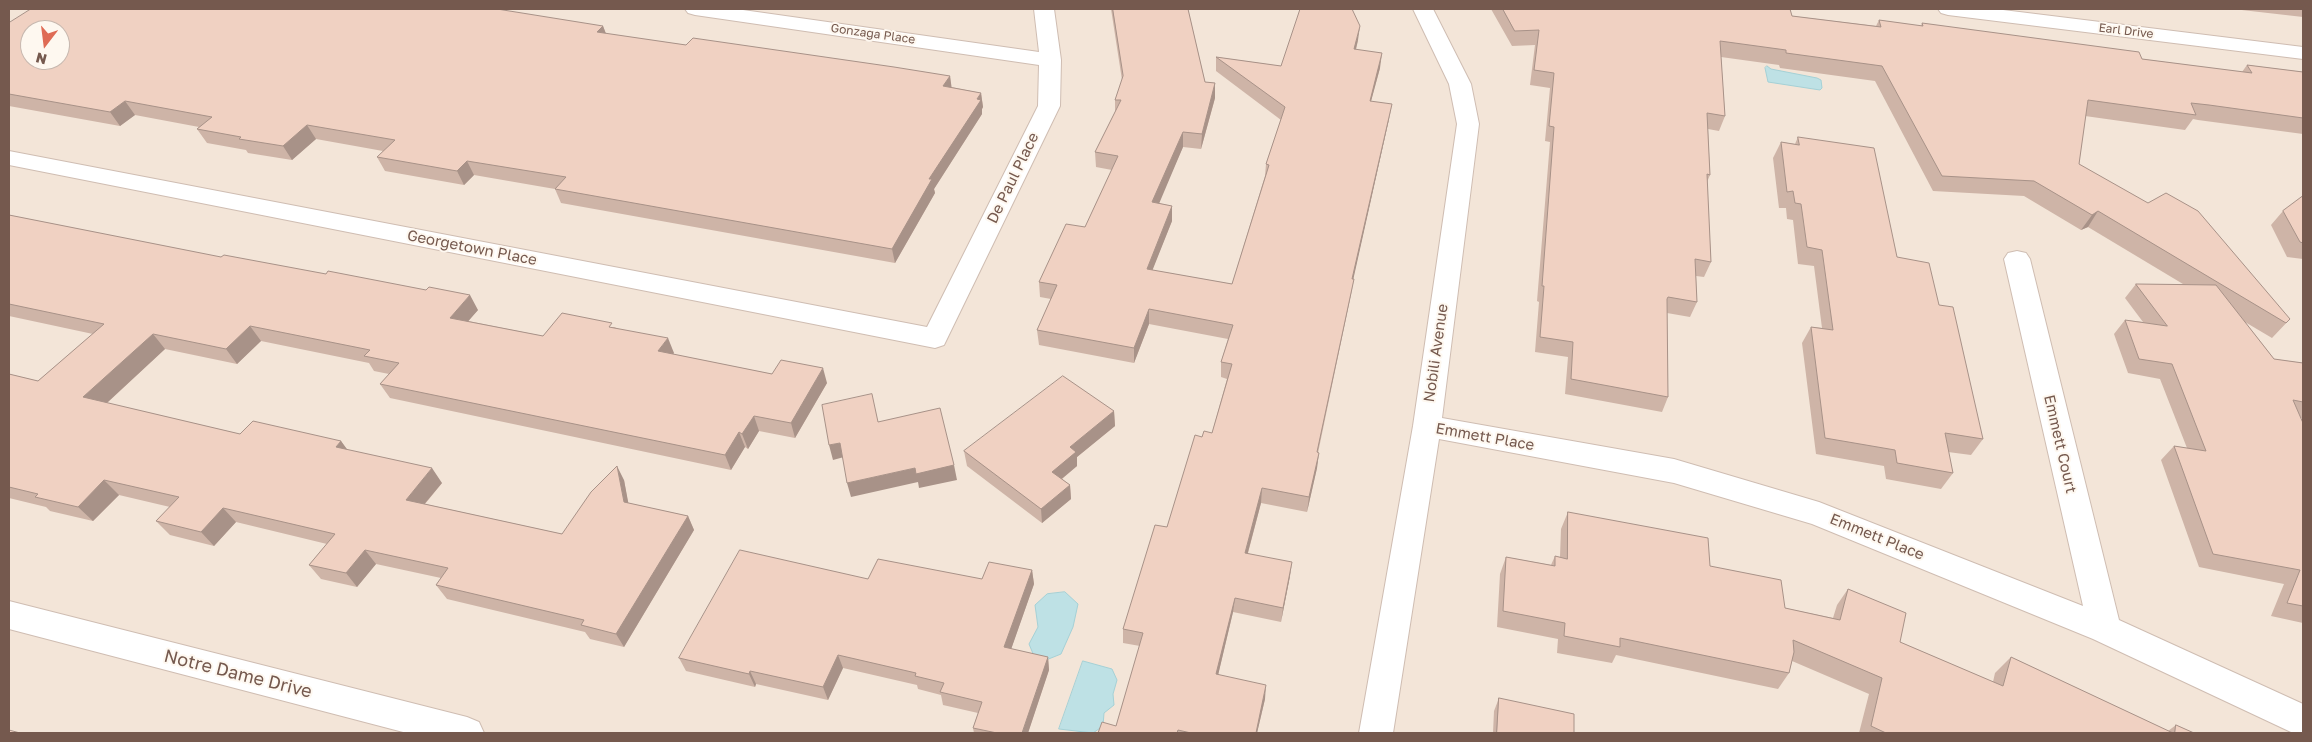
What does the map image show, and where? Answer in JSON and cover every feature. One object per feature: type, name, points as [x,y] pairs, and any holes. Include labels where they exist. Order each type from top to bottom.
[{"type":"street","name":"Gonzaga Place","points":[[695,9],[1050,60]]},
{"type":"street","name":"De Paul Place","points":[[934,338],[1049,106],[1050,60],[1044,9]]},
{"type":"street","name":"Nobili Avenue","points":[[1376,733],[1426,426],[1468,124],[1460,84],[1423,9]]},
{"type":"street","name":"Earl Drive","points":[[1948,9],[2303,53]]},
{"type":"street","name":"Georgetown Place","points":[[9,158],[934,338]]},
{"type":"street","name":"Emmett Court","points":[[2017,260],[2104,629]]},
{"type":"street","name":"Emmett Place","points":[[1426,426],[1674,471],[1810,511],[2104,629],[2303,721]]},
{"type":"street","name":"Notre Dame Drive","points":[[9,615],[467,733]]},
{"type":"shaded area","points":[[9,9],[2303,9],[2303,733],[9,733]]},
{"type":"water","points":[[1767,66],[1771,69],[1817,78],[1821,80],[1822,88],[1820,90],[1768,82],[1765,68]]},
{"type":"water","points":[[1065,592],[1078,604],[1073,627],[1061,654],[1046,660],[1034,656],[1029,644],[1038,627],[1035,605],[1047,594]]},
{"type":"water","points":[[1083,661],[1112,669],[1117,680],[1113,694],[1114,705],[1104,713],[1103,726],[1093,733],[1059,729]]},
{"type":"building","points":[[31,9],[497,9],[603,26],[597,32],[686,45],[693,38],[950,76],[943,86],[981,93],[977,99],[981,100],[929,179],[932,179],[892,249],[555,189],[566,177],[467,161],[457,171],[377,157],[395,140],[307,125],[283,146],[239,139],[241,137],[197,129],[212,117],[125,101],[110,112],[9,94],[9,23]]},
{"type":"building","points":[[1113,9],[1188,9],[1205,82],[1215,83],[1202,134],[1183,132],[1152,202],[1172,206],[1147,269],[1232,284],[1269,165],[1266,164],[1285,107],[1216,57],[1281,66],[1300,9],[1352,9],[1360,26],[1354,49],[1382,53],[1370,101],[1392,104],[1352,279],[1354,279],[1309,497],[1262,488],[1245,553],[1292,562],[1283,608],[1235,598],[1216,674],[1266,685],[1256,733],[1191,733],[1178,730],[1177,733],[1098,733],[1102,722],[1116,726],[1143,633],[1123,629],[1155,525],[1167,527],[1195,435],[1202,437],[1204,431],[1212,433],[1232,364],[1221,362],[1233,325],[1149,309],[1134,348],[1037,330],[1057,285],[1039,282],[1066,224],[1085,227],[1118,156],[1095,152],[1121,100],[1115,100],[1123,76]]},
{"type":"building","points":[[1503,9],[1790,9],[1792,16],[1881,27],[1879,20],[1923,26],[1922,23],[2139,52],[2142,59],[2252,73],[2247,65],[2303,72],[2303,118],[2191,103],[2196,115],[2088,100],[2079,164],[2148,203],[2166,193],[2198,211],[2290,319],[2286,323],[2098,211],[2092,215],[2034,181],[1942,176],[1882,66],[1786,53],[1786,50],[1720,41],[1725,116],[1707,113],[1710,175],[1707,174],[1711,262],[1695,259],[1697,302],[1668,297],[1667,299],[1668,397],[1571,379],[1573,342],[1540,337],[1554,127],[1549,126],[1554,73],[1534,70],[1539,30],[1515,31]]},
{"type":"building","points":[[1798,137],[1874,148],[1897,257],[1929,263],[1939,305],[1953,307],[1983,439],[1945,433],[1953,473],[1897,463],[1895,450],[1825,438],[1811,327],[1833,330],[1822,250],[1807,247],[1801,204],[1795,203],[1793,191],[1787,192],[1781,142],[1799,145]]},
{"type":"building","points":[[2303,196],[2303,243],[2300,242],[2283,211]]},
{"type":"building","points":[[9,215],[221,257],[224,255],[326,274],[328,271],[426,290],[429,287],[470,295],[450,318],[543,336],[562,313],[612,323],[609,327],[668,338],[658,351],[772,374],[781,360],[823,368],[791,423],[754,416],[742,434],[739,432],[725,455],[380,384],[399,363],[364,356],[370,350],[250,326],[226,349],[153,334],[83,397],[240,434],[253,421],[341,441],[336,447],[432,468],[406,500],[562,534],[591,492],[617,466],[624,502],[688,516],[616,634],[581,625],[584,620],[436,585],[448,568],[365,550],[346,573],[309,565],[335,534],[223,508],[201,532],[156,521],[179,497],[104,480],[78,507],[35,497],[38,494],[9,487],[9,374],[38,381],[104,324],[9,304]]},
{"type":"building","points":[[2136,284],[2216,285],[2274,359],[2303,363],[2303,402],[2293,400],[2303,423],[2303,606],[2287,603],[2300,570],[2213,554],[2174,446],[2206,451],[2172,364],[2139,359],[2125,320],[2167,326]]},
{"type":"building","points":[[1063,376],[1114,411],[1070,447],[1076,452],[1052,472],[1070,485],[1041,509],[964,451]]},
{"type":"building","points":[[872,394],[878,422],[940,408],[954,465],[916,474],[915,468],[847,483],[840,443],[829,445],[822,405]]},
{"type":"building","points":[[1568,512],[1708,538],[1710,566],[1781,580],[1785,608],[1840,620],[1848,589],[1906,613],[1900,642],[2003,686],[2011,657],[2173,733],[1886,733],[1871,726],[1882,678],[1793,640],[1794,652],[1789,673],[1620,638],[1620,647],[1564,636],[1565,623],[1503,611],[1506,557],[1555,566],[1555,556],[1567,559]]},
{"type":"building","points":[[740,550],[868,579],[878,559],[982,579],[989,562],[1032,570],[1004,647],[1048,657],[1022,733],[997,733],[973,728],[982,702],[940,692],[944,683],[915,676],[916,673],[838,655],[823,687],[750,671],[749,674],[679,658]]},
{"type":"building","points":[[1499,698],[1574,714],[1574,733],[1497,733]]},
{"type":"building","points":[[2176,725],[2194,733],[2175,733]]},
{"type":"building","points":[[9,730],[20,733],[9,733]]}]
